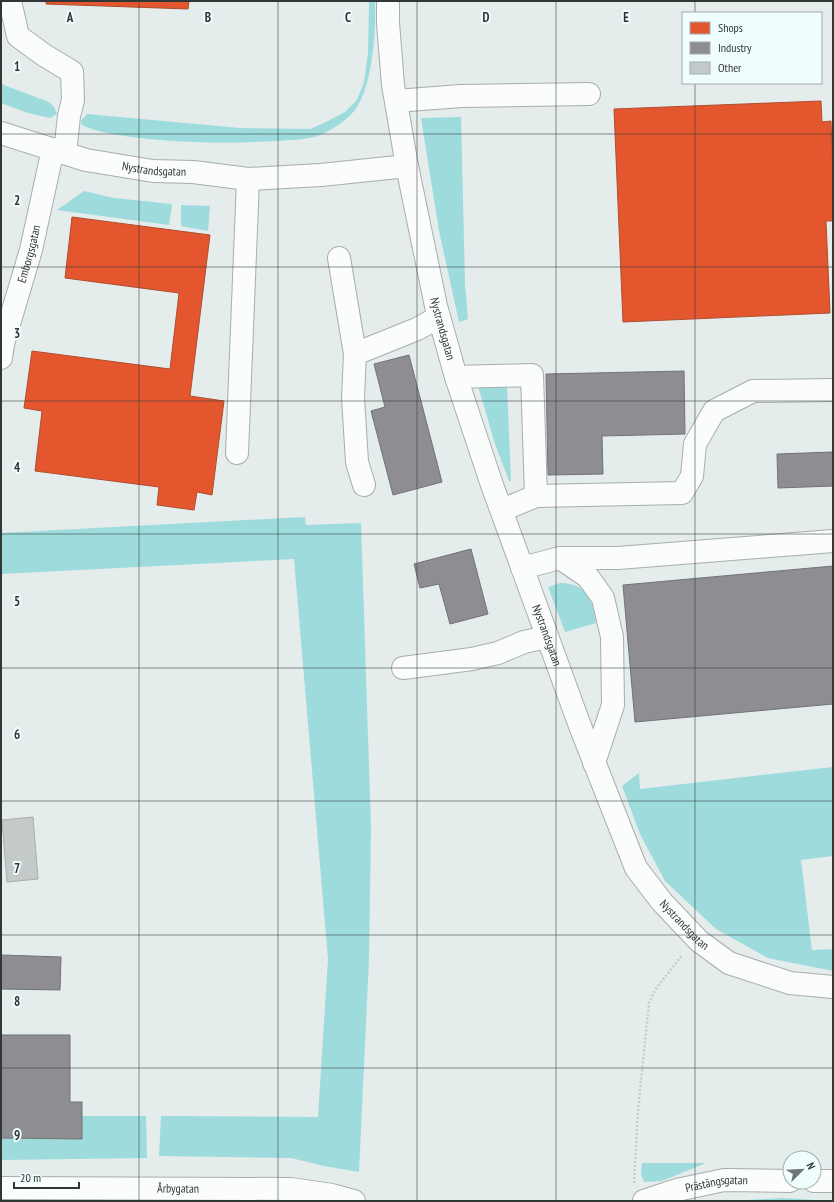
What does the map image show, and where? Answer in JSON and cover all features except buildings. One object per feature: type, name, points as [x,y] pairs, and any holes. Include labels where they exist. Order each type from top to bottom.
[{"type":"street","name":"Emborgsgatan","points":[[1,358],[3,344],[73,100],[72,72],[44,55],[18,36],[10,1]]},
{"type":"street","name":"Nystrandsgatan","points":[[388,1],[388,23],[396,101],[407,166],[439,317],[456,377],[522,568],[594,763],[636,868],[662,902],[699,941],[729,963],[790,983],[833,987]]},
{"type":"street","points":[[396,101],[461,96],[589,94]]},
{"type":"street","name":"Nystrandsgatan","points":[[1,132],[86,160],[153,171],[193,172],[248,179],[321,175],[407,166]]},
{"type":"street","points":[[238,452],[248,179]]},
{"type":"street","points":[[339,258],[356,354],[353,398],[357,455],[364,485]]},
{"type":"street","points":[[356,354],[416,329],[439,317]]},
{"type":"street","points":[[456,377],[532,375],[536,496]]},
{"type":"street","points":[[502,510],[536,496],[682,493],[692,476],[695,444],[714,411],[754,391],[833,390]]},
{"type":"street","points":[[522,568],[560,558],[618,558],[833,541]]},
{"type":"street","points":[[560,558],[588,577],[603,598],[612,637],[613,705],[594,763]]},
{"type":"street","points":[[402,668],[472,659],[498,653],[524,642],[548,637]]},
{"type":"street","name":"Prästängsgatan","points":[[640,1193],[677,1190],[724,1180],[782,1181]]},
{"type":"street","points":[[822,1181],[833,1181]]},
{"type":"street","name":"Årbygatan","points":[[1,1188],[291,1190],[332,1195],[354,1201]]},
{"type":"path","points":[[640,1193],[634,1179],[638,1110],[649,1003],[655,990],[696,937]]},
{"type":"shaded area","points":[[369,1],[375,1],[375,27],[370,73],[366,87],[355,110],[343,121],[318,136],[297,140],[258,142],[185,142],[118,135],[100,132],[82,125],[81,121],[87,114],[240,128],[310,129],[345,112],[357,100],[364,82],[368,53]]},
{"type":"shaded area","points":[[1,84],[49,102],[54,107],[57,114],[50,118],[28,113],[1,103]]},
{"type":"shaded area","points":[[461,117],[465,284],[468,319],[459,322],[439,231],[421,118]]},
{"type":"shaded area","points":[[84,191],[114,198],[172,204],[169,225],[57,210]]},
{"type":"shaded area","points":[[181,205],[210,206],[208,231],[181,226]]},
{"type":"shaded area","points":[[507,385],[511,481],[509,481],[495,444],[478,386]]},
{"type":"shaded area","points":[[305,517],[306,525],[361,523],[371,827],[369,959],[359,1172],[291,1158],[159,1156],[161,1116],[318,1117],[328,959],[294,559],[1,574],[1,533]]},
{"type":"shaded area","points":[[560,583],[577,586],[587,594],[593,607],[596,623],[565,632],[548,587]]},
{"type":"shaded area","points":[[833,767],[833,856],[801,860],[812,950],[833,949],[833,971],[768,958],[716,929],[665,881],[640,834],[622,786],[639,773],[640,789]]},
{"type":"shaded area","points":[[82,1116],[146,1116],[147,1158],[1,1160],[1,1138],[82,1139]]},
{"type":"shaded area","points":[[642,1163],[706,1163],[662,1181],[644,1182],[641,1174]]},
{"type":"shaded area","points":[[783,1198],[833,1201],[728,1201]]}]
